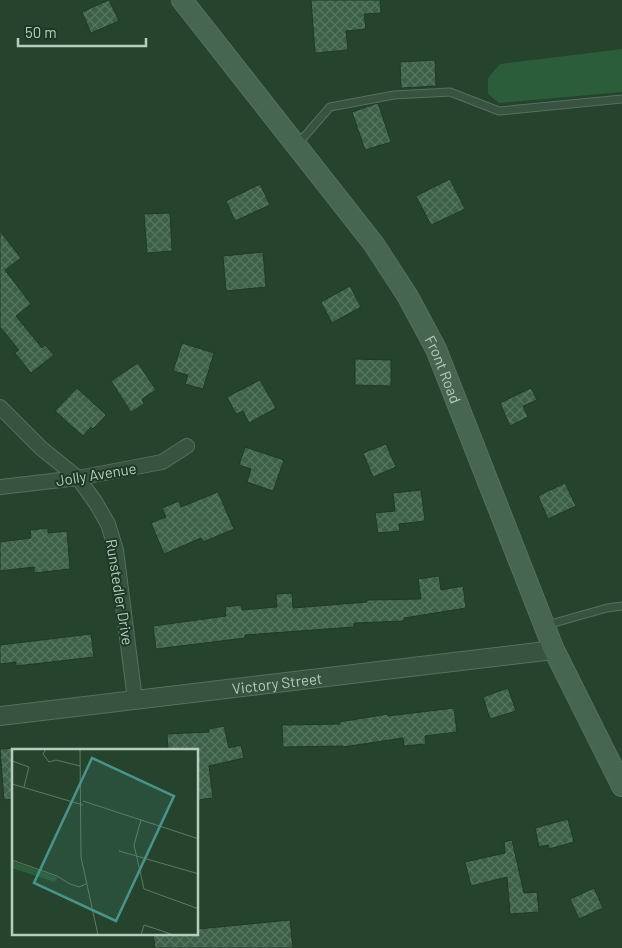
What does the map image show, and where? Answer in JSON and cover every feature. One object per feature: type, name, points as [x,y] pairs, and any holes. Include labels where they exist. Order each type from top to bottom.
[{"type":"main road","name":"Front Road","points":[[182,0],[373,243],[436,349],[554,650],[622,786]]},
{"type":"street","name":"Runstedler Drive","points":[[0,407],[41,448],[78,478],[108,524],[116,550],[135,700]]},
{"type":"street","name":"Jolly Avenue","points":[[0,487],[78,478],[162,462],[187,446]]},
{"type":"street","name":"Victory Street","points":[[0,716],[554,650]]},
{"type":"lane","points":[[297,145],[330,107],[394,95],[450,92],[499,111],[622,100]]},
{"type":"lane","points":[[544,626],[608,608],[622,606]]},
{"type":"shaded area","points":[[622,49],[622,92],[499,103],[488,94],[488,78],[500,64]]},
{"type":"building","points":[[109,0],[119,21],[91,33],[82,12]]},
{"type":"building","points":[[311,0],[380,0],[381,13],[364,14],[366,29],[346,31],[348,50],[315,53]]},
{"type":"building","points":[[435,60],[436,86],[401,88],[400,62]]},
{"type":"building","points":[[378,103],[391,142],[365,150],[352,112]]},
{"type":"building","points":[[450,179],[465,209],[431,225],[416,196]]},
{"type":"building","points":[[260,184],[270,205],[235,221],[226,201]]},
{"type":"building","points":[[170,213],[172,251],[147,253],[144,214]]},
{"type":"building","points":[[0,231],[21,258],[5,270],[31,304],[16,316],[42,348],[45,345],[54,355],[31,373],[15,353],[19,350],[0,327]]},
{"type":"building","points":[[263,252],[266,287],[226,291],[223,256]]},
{"type":"building","points":[[350,286],[361,307],[332,323],[321,302]]},
{"type":"building","points":[[182,343],[214,353],[203,389],[185,384],[188,375],[173,371]]},
{"type":"building","points":[[355,359],[391,360],[391,386],[355,385]]},
{"type":"building","points":[[138,363],[156,390],[142,399],[144,404],[131,412],[111,381]]},
{"type":"building","points":[[260,380],[276,408],[249,423],[243,411],[236,414],[227,397]]},
{"type":"building","points":[[77,388],[106,415],[93,429],[91,427],[83,436],[55,411]]},
{"type":"building","points":[[531,388],[537,400],[523,406],[528,417],[510,426],[500,403]]},
{"type":"building","points":[[386,444],[396,467],[373,477],[363,453]]},
{"type":"building","points":[[245,447],[284,460],[273,491],[247,482],[251,469],[239,465]]},
{"type":"building","points":[[565,483],[576,506],[548,519],[538,496]]},
{"type":"building","points":[[421,490],[425,521],[399,524],[400,531],[378,533],[375,513],[395,511],[393,493]]},
{"type":"building","points":[[218,492],[234,529],[203,542],[201,538],[164,554],[151,523],[166,517],[162,508],[179,501],[181,507]]},
{"type":"building","points":[[48,528],[48,533],[67,531],[70,569],[34,573],[34,567],[0,571],[0,542],[31,538],[30,530]]},
{"type":"building","points":[[439,576],[441,590],[463,586],[466,608],[404,618],[404,621],[354,623],[354,627],[245,635],[245,638],[156,649],[153,626],[226,616],[225,607],[241,605],[242,610],[277,607],[276,594],[292,593],[293,608],[367,602],[367,600],[421,599],[418,579]]},
{"type":"building","points":[[91,634],[94,657],[16,666],[16,662],[0,664],[0,645]]},
{"type":"building","points":[[508,688],[516,711],[490,719],[483,697]]},
{"type":"building","points":[[454,708],[457,732],[425,736],[426,744],[404,746],[403,738],[343,747],[283,747],[282,725],[340,724],[339,722],[388,714],[388,716]]},
{"type":"building","points":[[224,726],[229,748],[241,745],[244,758],[209,766],[213,798],[199,800],[199,749],[168,749],[167,734],[209,732],[209,729]]},
{"type":"building","points":[[14,748],[12,749],[12,799],[4,800],[0,749]]},
{"type":"building","points":[[568,819],[574,842],[549,849],[548,845],[539,847],[535,828]]},
{"type":"building","points":[[512,840],[524,893],[537,892],[539,912],[510,914],[507,877],[471,886],[465,862],[505,853],[504,842]]},
{"type":"building","points":[[594,888],[603,908],[579,919],[570,899]]},
{"type":"building","points":[[290,920],[293,948],[155,948],[153,936],[199,936],[199,929]]}]
